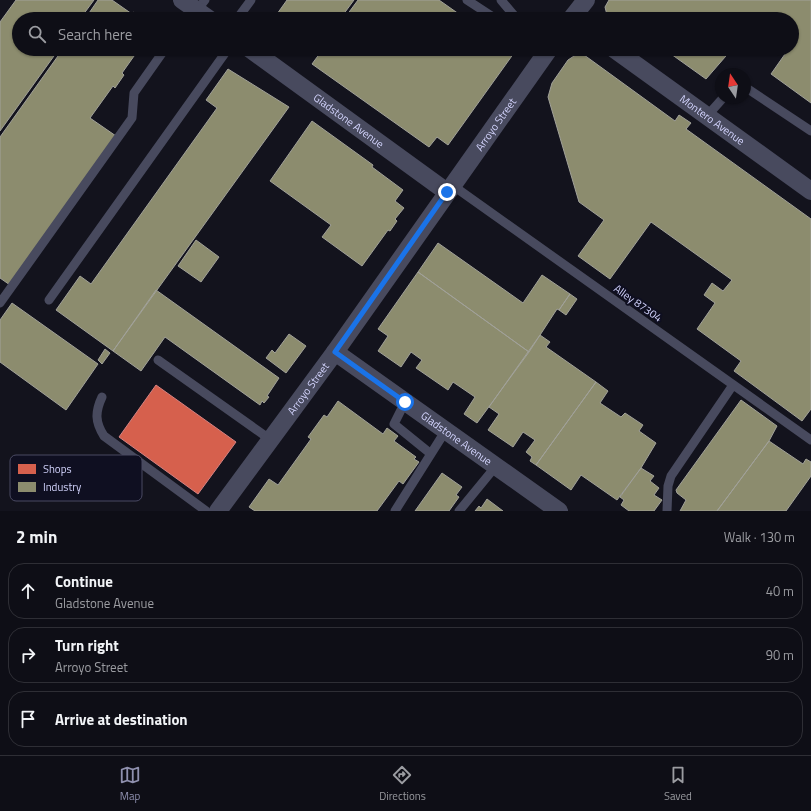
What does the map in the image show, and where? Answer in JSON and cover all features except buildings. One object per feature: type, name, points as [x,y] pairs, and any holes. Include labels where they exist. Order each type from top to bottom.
[{"type":"street","points":[[182,0],[200,12]]},
{"type":"street","points":[[577,12],[586,0]]},
{"type":"street","name":"Gladstone Avenue","points":[[260,56],[450,188]]},
{"type":"street","name":"Arroyo Street","points":[[218,511],[335,352],[543,56]]},
{"type":"street","name":"Montero Avenue","points":[[624,56],[811,191]]},
{"type":"street","name":"Gladstone Avenue","points":[[335,352],[559,511]]},
{"type":"lane","points":[[242,12],[251,0]]},
{"type":"lane","points":[[467,0],[485,12]]},
{"type":"lane","points":[[501,0],[511,12]]},
{"type":"lane","points":[[0,303],[132,118],[134,92],[161,56]]},
{"type":"lane","points":[[49,300],[223,56]]},
{"type":"lane","points":[[751,91],[811,130]]},
{"type":"lane","points":[[707,116],[718,104]]},
{"type":"lane","name":"Alley 87304","points":[[450,188],[811,440]]},
{"type":"lane","points":[[158,360],[271,440]]},
{"type":"lane","points":[[667,511],[668,486],[671,476],[733,385]]},
{"type":"lane","points":[[102,397],[97,408],[96,418],[98,427],[104,436],[130,455]]},
{"type":"lane","points":[[405,402],[394,424],[431,454]]},
{"type":"lane","points":[[395,511],[446,430]]},
{"type":"lane","points":[[142,464],[206,511]]},
{"type":"lane","points":[[459,511],[496,466]]},
{"type":"route","points":[[405,402],[335,352],[447,192]]}]
